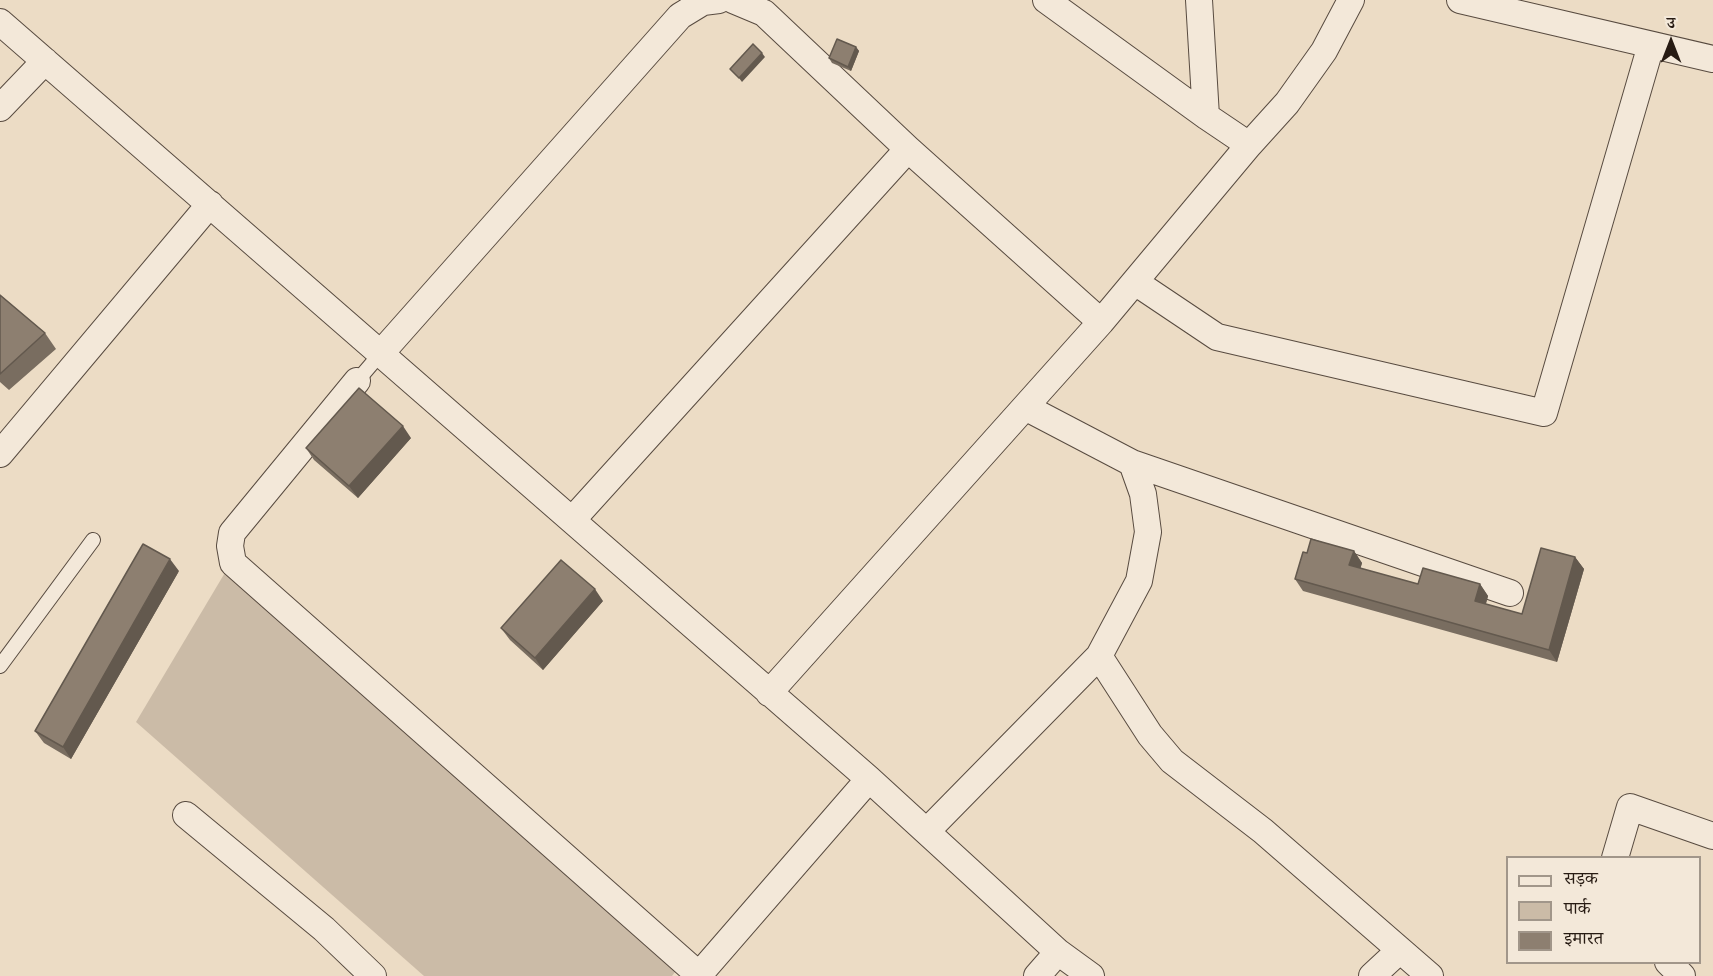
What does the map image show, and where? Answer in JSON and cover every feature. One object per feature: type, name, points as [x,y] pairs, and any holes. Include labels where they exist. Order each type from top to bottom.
[{"type":"street","points":[[381,353],[680,16],[703,2],[719,0]]},
{"type":"street","points":[[734,0],[764,13],[908,149],[1101,322]]},
{"type":"street","points":[[1046,0],[1249,145]]},
{"type":"street","points":[[1199,0],[1206,116]]},
{"type":"street","points":[[769,693],[1101,322],[1287,103],[1324,51],[1351,0]]},
{"type":"street","points":[[1460,0],[1713,59]]},
{"type":"street","points":[[0,22],[869,779],[1058,952],[1091,976]]},
{"type":"street","points":[[1135,282],[1217,337],[1544,413],[1651,45]]},
{"type":"street","points":[[0,108],[45,61]]},
{"type":"street","points":[[573,519],[908,149]]},
{"type":"street","points":[[0,454],[210,204]]},
{"type":"street","points":[[357,381],[232,533],[230,546],[233,563],[698,975],[869,779]]},
{"type":"street","points":[[1025,407],[1132,464],[1510,593]]},
{"type":"street","points":[[927,831],[1099,656],[1139,581],[1148,532],[1143,494],[1132,464]]},
{"type":"street","points":[[1099,656],[1150,735],[1172,761],[1263,831],[1430,976]]},
{"type":"street","points":[[1617,856],[1630,807],[1713,836]]},
{"type":"street","points":[[186,814],[324,929],[373,976]]},
{"type":"street","points":[[1371,976],[1400,950]]},
{"type":"street","points":[[1037,976],[1058,952]]},
{"type":"street","points":[[1669,964],[1682,976]]},
{"type":"lane","points":[[357,381],[381,353]]},
{"type":"lane","points":[[0,666],[93,540]]},
{"type":"green space","points":[[226,571],[678,968],[672,976],[424,976],[136,722]]},
{"type":"building","points":[[837,39],[856,47],[848,67],[829,58]]},
{"type":"building","points":[[753,44],[762,53],[739,78],[730,69]]},
{"type":"building","points":[[0,295],[45,333],[0,374]]},
{"type":"building","points":[[359,388],[403,426],[349,486],[306,448]]},
{"type":"building","points":[[1311,539],[1354,551],[1349,565],[1418,584],[1423,568],[1480,584],[1475,601],[1522,614],[1541,548],[1575,557],[1549,650],[1295,579],[1303,552],[1307,553]]},
{"type":"building","points":[[143,544],[170,559],[63,747],[35,731]]},
{"type":"building","points":[[561,560],[595,589],[535,658],[501,628]]}]
